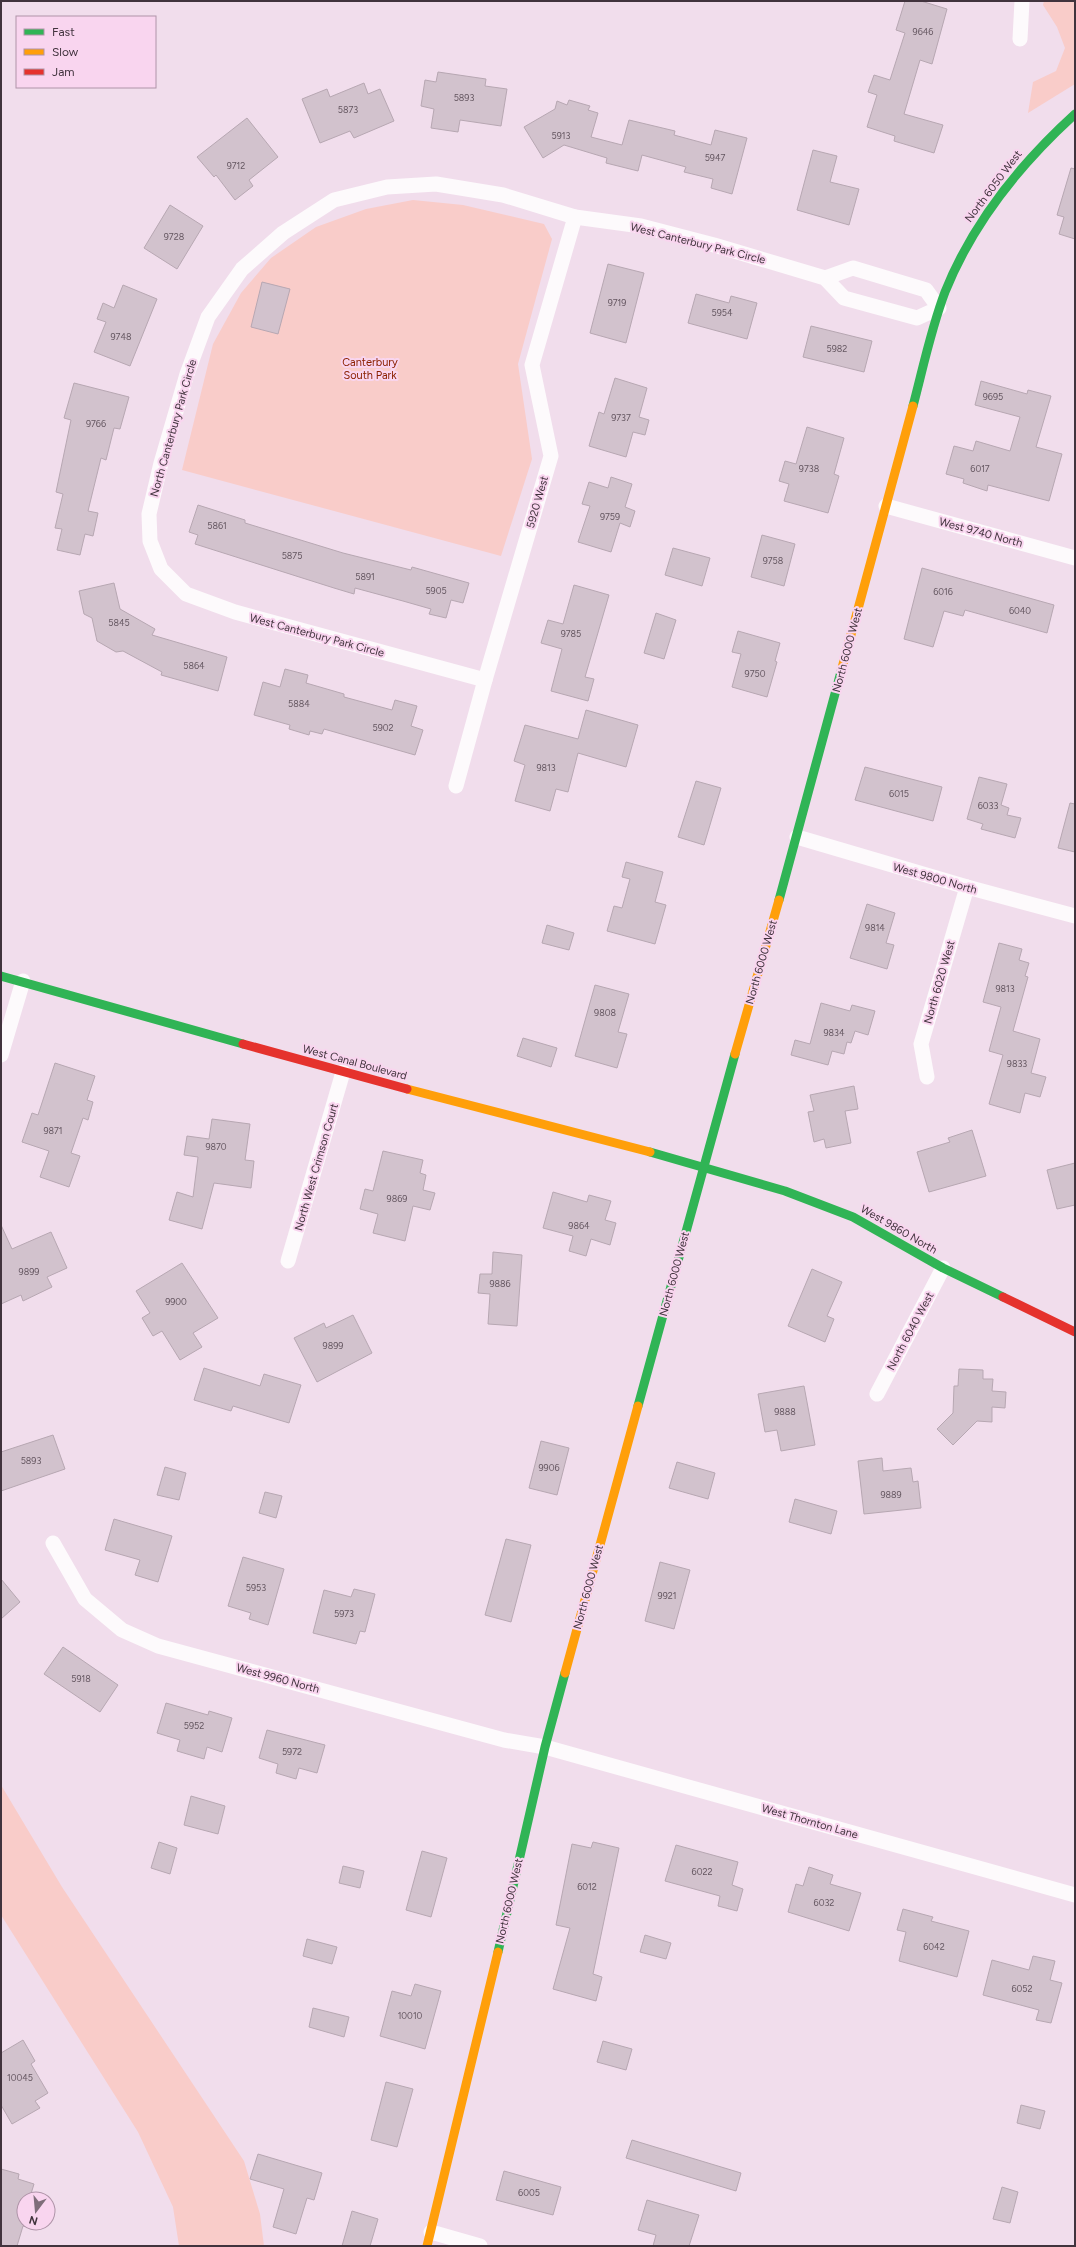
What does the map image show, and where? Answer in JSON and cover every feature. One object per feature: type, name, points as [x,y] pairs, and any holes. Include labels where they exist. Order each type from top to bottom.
[{"type":"street","points":[[1020,39],[1022,1]]},
{"type":"street","name":"North 6050 West","points":[[939,308],[965,248],[983,217],[1049,136],[1075,114]]},
{"type":"street","name":"West Canterbury Park Circle","points":[[334,200],[387,187],[436,184],[503,195],[575,217],[641,226],[825,278]]},
{"type":"street","name":"North Canterbury Park Circle","points":[[161,569],[150,541],[149,514],[161,463],[187,374],[208,317],[242,269],[283,233],[334,200]]},
{"type":"street","name":"5920 West","points":[[456,786],[485,680],[551,456],[532,365],[575,217]]},
{"type":"street","points":[[853,268],[926,290],[939,308],[917,318],[844,298],[825,278],[853,268]]},
{"type":"street","name":"North 6000 West","points":[[429,2239],[464,2098],[545,1747],[703,1167],[797,837],[939,308]]},
{"type":"street","name":"West 9740 North","points":[[886,506],[1075,558]]},
{"type":"street","name":"West Canterbury Park Circle","points":[[161,569],[186,594],[235,612],[485,680]]},
{"type":"street","name":"West 9800 North","points":[[797,837],[967,887],[1075,916]]},
{"type":"street","name":"North 6020 West","points":[[927,1077],[921,1044],[967,887]]},
{"type":"street","name":"West Canal Boulevard","points":[[1,976],[343,1072],[585,1136],[665,1155],[703,1167]]},
{"type":"street","points":[[1,1056],[23,981]]},
{"type":"street","name":"North West Crimson Court","points":[[288,1261],[343,1072]]},
{"type":"street","name":"West 9860 North","points":[[703,1167],[785,1191],[853,1216],[943,1268],[1075,1332]]},
{"type":"street","name":"North 6040 West","points":[[877,1394],[943,1268]]},
{"type":"street","name":"West 9960 North","points":[[53,1543],[85,1599],[122,1630],[158,1646],[504,1740],[545,1747]]},
{"type":"street","name":"West Thornton Lane","points":[[545,1747],[1075,1895]]},
{"type":"street","points":[[429,2239],[480,2246]]},
{"type":"green space","points":[[1044,1],[1075,1],[1075,84],[1028,113],[1033,82],[1056,71],[1065,48],[1057,27],[1043,5]]},
{"type":"green space","name":"Canterbury South Park","points":[[413,200],[463,205],[544,224],[552,239],[518,364],[532,459],[501,556],[182,470],[213,344],[241,293],[271,258],[316,227],[366,209]]},
{"type":"green space","points":[[1,1785],[62,1887],[244,2161],[260,2214],[264,2246],[179,2246],[173,2207],[138,2132],[1,1915]]},
{"type":"building","points":[[905,1],[921,1],[947,9],[932,64],[920,60],[904,114],[943,125],[934,153],[894,141],[895,136],[867,127],[877,95],[868,92],[874,75],[890,80],[905,33],[896,30]]},
{"type":"building","points":[[438,72],[486,79],[485,86],[507,89],[501,126],[460,120],[458,132],[431,128],[434,109],[421,106],[425,80],[436,82]]},
{"type":"building","points":[[364,83],[368,94],[380,89],[394,121],[354,138],[350,131],[320,143],[302,99],[327,89],[330,97]]},
{"type":"building","points":[[569,100],[590,106],[588,110],[598,113],[591,137],[622,145],[629,120],[675,131],[674,135],[711,145],[715,130],[747,138],[732,194],[711,188],[713,179],[684,172],[686,167],[642,155],[638,171],[606,163],[607,158],[564,145],[543,158],[524,127],[555,109],[557,101],[567,105]]},
{"type":"building","points":[[247,118],[278,157],[249,180],[253,186],[235,200],[216,175],[214,177],[197,157]]},
{"type":"building","points":[[813,150],[837,156],[830,182],[859,189],[849,225],[797,210]]},
{"type":"building","points":[[1071,168],[1075,169],[1075,239],[1059,234],[1064,217],[1057,215]]},
{"type":"building","points":[[170,205],[203,226],[177,269],[144,248]]},
{"type":"building","points":[[608,264],[644,273],[626,343],[590,333]]},
{"type":"building","points":[[262,282],[290,289],[278,334],[251,327]]},
{"type":"building","points":[[123,285],[157,299],[130,366],[94,352],[106,322],[97,319],[103,303],[114,308]]},
{"type":"building","points":[[696,294],[729,303],[731,296],[757,303],[747,339],[688,323]]},
{"type":"building","points":[[811,326],[872,341],[864,372],[803,357]]},
{"type":"building","points":[[615,378],[647,388],[639,417],[649,420],[645,435],[633,432],[626,457],[589,446],[599,412],[604,414]]},
{"type":"building","points":[[981,381],[1027,394],[1028,390],[1051,396],[1036,447],[1062,454],[1049,501],[988,485],[987,491],[963,483],[964,479],[946,474],[954,446],[973,451],[976,441],[1010,451],[1020,417],[975,405]]},
{"type":"building","points":[[74,383],[129,397],[120,429],[114,428],[106,460],[101,458],[88,511],[98,513],[93,536],[85,534],[80,555],[57,550],[62,529],[55,528],[63,494],[56,492],[71,420],[64,418]]},
{"type":"building","points":[[807,427],[844,438],[834,474],[839,476],[828,513],[784,501],[789,484],[779,481],[785,461],[796,464]]},
{"type":"building","points":[[611,477],[632,484],[625,507],[635,511],[630,527],[620,523],[611,552],[578,542],[590,506],[582,504],[589,482],[608,488]]},
{"type":"building","points":[[198,505],[245,520],[245,523],[343,553],[411,570],[412,567],[469,583],[463,603],[451,600],[446,618],[429,614],[431,609],[355,588],[354,594],[195,544],[198,535],[189,532]]},
{"type":"building","points":[[762,535],[795,544],[784,586],[751,577]]},
{"type":"building","points":[[673,548],[710,558],[702,586],[665,575]]},
{"type":"building","points":[[922,568],[1054,605],[1047,633],[965,610],[963,616],[944,611],[933,647],[904,639]]},
{"type":"building","points":[[114,583],[120,609],[155,629],[152,635],[227,657],[218,691],[161,675],[162,672],[123,651],[116,652],[97,641],[92,618],[84,614],[79,591]]},
{"type":"building","points":[[574,585],[609,595],[585,677],[594,679],[588,701],[551,691],[562,649],[541,643],[548,620],[563,624]]},
{"type":"building","points":[[656,613],[676,620],[664,659],[644,653]]},
{"type":"building","points":[[738,631],[780,643],[775,661],[777,662],[767,697],[732,687],[741,654],[732,652]]},
{"type":"building","points":[[285,669],[308,675],[306,683],[344,694],[344,697],[392,710],[395,700],[417,706],[411,726],[423,730],[415,755],[324,729],[322,734],[310,731],[309,735],[289,729],[290,725],[254,715],[263,682],[280,687]]},
{"type":"building","points":[[586,710],[638,725],[626,767],[578,753],[568,792],[556,789],[550,811],[515,801],[525,765],[514,761],[525,725],[578,739]]},
{"type":"building","points":[[865,767],[942,787],[933,821],[855,800]]},
{"type":"building","points":[[979,777],[1007,784],[1001,805],[1009,808],[1007,815],[1021,818],[1015,838],[981,829],[983,824],[967,819]]},
{"type":"building","points":[[696,781],[721,788],[704,845],[678,837]]},
{"type":"building","points":[[1070,803],[1075,804],[1075,852],[1058,848]]},
{"type":"building","points":[[626,862],[663,872],[655,902],[666,905],[655,944],[607,931],[614,906],[622,908],[630,879],[622,877]]},
{"type":"building","points":[[867,904],[895,913],[886,943],[894,945],[887,969],[850,958]]},
{"type":"building","points":[[547,925],[574,933],[569,950],[542,943]]},
{"type":"building","points":[[999,943],[1022,949],[1019,960],[1029,963],[1025,976],[1028,977],[1013,1031],[1040,1039],[1031,1073],[1046,1077],[1040,1097],[1025,1093],[1020,1113],[989,1104],[1003,1055],[989,1051],[1001,1007],[983,1002]]},
{"type":"building","points":[[595,985],[629,994],[618,1032],[627,1034],[617,1068],[575,1056]]},
{"type":"building","points":[[821,1003],[850,1011],[852,1005],[875,1011],[868,1035],[855,1031],[851,1043],[847,1042],[844,1054],[832,1051],[828,1065],[791,1055],[795,1040],[810,1044]]},
{"type":"building","points":[[523,1038],[557,1048],[551,1067],[517,1056]]},
{"type":"building","points":[[55,1063],[95,1076],[87,1100],[93,1102],[88,1120],[83,1118],[71,1153],[80,1156],[69,1187],[40,1177],[49,1151],[22,1142],[32,1113],[38,1115]]},
{"type":"building","points":[[854,1086],[858,1109],[845,1111],[851,1143],[826,1148],[824,1139],[814,1142],[808,1112],[814,1111],[810,1095]]},
{"type":"building","points":[[212,1119],[250,1124],[245,1160],[254,1161],[251,1188],[214,1183],[202,1229],[169,1220],[177,1192],[193,1197],[198,1157],[184,1155],[187,1136],[209,1139]]},
{"type":"building","points":[[972,1130],[986,1176],[929,1192],[917,1152],[950,1142],[948,1138]]},
{"type":"building","points":[[383,1151],[423,1160],[420,1173],[426,1175],[423,1190],[435,1193],[430,1210],[413,1206],[405,1241],[373,1233],[378,1214],[360,1209],[365,1189],[373,1191]]},
{"type":"building","points":[[1075,1163],[1075,1205],[1057,1209],[1047,1170]]},
{"type":"building","points":[[553,1192],[587,1202],[589,1195],[611,1201],[605,1220],[616,1223],[610,1245],[591,1239],[586,1256],[569,1251],[573,1236],[543,1228]]},
{"type":"building","points":[[1,1225],[12,1249],[51,1232],[67,1268],[47,1277],[52,1287],[23,1301],[21,1295],[1,1304]]},
{"type":"building","points":[[493,1252],[522,1255],[517,1326],[488,1324],[490,1294],[478,1293],[480,1274],[492,1274]]},
{"type":"building","points":[[182,1263],[218,1318],[193,1333],[202,1347],[180,1360],[162,1331],[153,1336],[142,1318],[150,1313],[136,1291]]},
{"type":"building","points":[[812,1269],[842,1282],[827,1316],[834,1319],[825,1342],[788,1326]]},
{"type":"building","points":[[353,1315],[372,1353],[317,1382],[294,1338],[324,1323],[326,1328]]},
{"type":"building","points":[[204,1368],[260,1386],[264,1374],[301,1385],[289,1423],[233,1406],[231,1411],[194,1400]]},
{"type":"building","points":[[959,1369],[983,1370],[983,1379],[993,1379],[992,1391],[1006,1392],[1005,1408],[992,1407],[992,1422],[977,1421],[953,1445],[937,1429],[953,1413],[954,1386],[958,1386]]},
{"type":"building","points":[[804,1386],[815,1445],[781,1451],[777,1430],[765,1432],[758,1394]]},
{"type":"building","points":[[53,1435],[65,1469],[1,1491],[1,1452]]},
{"type":"building","points":[[541,1441],[569,1448],[557,1495],[529,1488]]},
{"type":"building","points":[[882,1458],[883,1471],[911,1468],[913,1482],[918,1481],[921,1508],[864,1514],[858,1461]]},
{"type":"building","points":[[677,1462],[715,1473],[708,1499],[669,1488]]},
{"type":"building","points":[[165,1467],[186,1473],[179,1500],[157,1495]]},
{"type":"building","points":[[265,1492],[282,1496],[276,1518],[259,1513]]},
{"type":"building","points":[[795,1499],[837,1511],[831,1534],[789,1522]]},
{"type":"building","points":[[114,1519],[172,1536],[158,1582],[135,1575],[140,1560],[105,1550]]},
{"type":"building","points":[[506,1539],[531,1545],[511,1622],[485,1615]]},
{"type":"building","points":[[243,1557],[284,1569],[268,1625],[249,1619],[251,1613],[228,1606]]},
{"type":"building","points":[[660,1562],[690,1570],[674,1629],[645,1621]]},
{"type":"building","points":[[1,1579],[20,1602],[1,1619]]},
{"type":"building","points":[[354,1589],[375,1594],[365,1632],[360,1631],[356,1644],[313,1633],[324,1590],[351,1597]]},
{"type":"building","points":[[63,1647],[118,1685],[100,1712],[44,1674]]},
{"type":"building","points":[[166,1703],[208,1715],[209,1711],[232,1718],[222,1752],[207,1747],[204,1759],[177,1751],[180,1740],[157,1733]]},
{"type":"building","points":[[267,1730],[325,1745],[317,1773],[299,1768],[296,1779],[276,1773],[278,1764],[259,1758]]},
{"type":"building","points":[[191,1796],[225,1806],[218,1834],[184,1825]]},
{"type":"building","points":[[159,1842],[177,1848],[170,1874],[151,1868]]},
{"type":"building","points":[[593,1842],[619,1848],[593,1974],[602,1977],[596,2001],[553,1989],[570,1928],[556,1925],[572,1844],[591,1848]]},
{"type":"building","points":[[676,1845],[738,1862],[732,1885],[743,1889],[737,1911],[718,1906],[720,1896],[665,1881]]},
{"type":"building","points":[[422,1851],[447,1858],[431,1917],[406,1910]]},
{"type":"building","points":[[343,1866],[364,1871],[360,1888],[339,1883]]},
{"type":"building","points":[[809,1867],[833,1875],[830,1884],[861,1893],[849,1931],[788,1912],[796,1884],[803,1886]]},
{"type":"building","points":[[903,1909],[933,1917],[931,1921],[969,1931],[957,1977],[899,1961],[906,1932],[897,1930]]},
{"type":"building","points":[[645,1935],[671,1943],[666,1959],[640,1952]]},
{"type":"building","points":[[307,1939],[337,1947],[332,1964],[303,1956]]},
{"type":"building","points":[[1033,1956],[1055,1961],[1050,1980],[1062,1983],[1051,2023],[1036,2020],[1039,2010],[983,1995],[992,1960],[1029,1970]]},
{"type":"building","points":[[415,1984],[441,1991],[425,2049],[380,2036],[392,1991],[411,1996]]},
{"type":"building","points":[[313,2008],[349,2017],[344,2037],[309,2027]]},
{"type":"building","points":[[23,2040],[35,2061],[31,2064],[48,2093],[35,2101],[40,2108],[12,2124],[1,2105],[1,2053]]},
{"type":"building","points":[[603,2041],[632,2049],[626,2070],[597,2062]]},
{"type":"building","points":[[386,2082],[413,2089],[397,2147],[371,2140]]},
{"type":"building","points":[[1021,2105],[1045,2111],[1040,2129],[1017,2123]]},
{"type":"building","points":[[632,2140],[741,2173],[736,2191],[626,2158]]},
{"type":"building","points":[[258,2154],[322,2173],[314,2200],[307,2198],[296,2234],[273,2227],[284,2189],[250,2179]]},
{"type":"building","points":[[1,2169],[19,2174],[18,2179],[34,2184],[32,2191],[16,2191],[16,2231],[22,2231],[17,2246],[1,2246]]},
{"type":"building","points":[[504,2171],[561,2187],[553,2215],[496,2200]]},
{"type":"building","points":[[1002,2187],[1018,2192],[1010,2223],[993,2219]]},
{"type":"building","points":[[647,2200],[699,2215],[689,2246],[653,2246],[656,2235],[638,2230]]},
{"type":"building","points":[[352,2211],[378,2219],[370,2246],[342,2246]]},
{"type":"traffic: fast","points":[[913,406],[931,334],[940,306],[956,266],[969,242],[984,218],[1017,174],[1035,153],[1075,114]]},
{"type":"traffic: fast","points":[[779,900],[842,668]]},
{"type":"traffic: fast","points":[[1,976],[243,1044]]},
{"type":"traffic: fast","points":[[638,1406],[735,1054]]},
{"type":"traffic: fast","points":[[650,1152],[785,1191],[853,1217],[943,1268],[1003,1297]]},
{"type":"traffic: fast","points":[[498,1952],[545,1747],[565,1673]]},
{"type":"traffic: slow","points":[[842,668],[913,406]]},
{"type":"traffic: slow","points":[[735,1054],[779,900]]},
{"type":"traffic: slow","points":[[407,1089],[650,1152]]},
{"type":"traffic: slow","points":[[565,1673],[638,1406]]},
{"type":"traffic: slow","points":[[427,2246],[498,1952]]},
{"type":"traffic: jam","points":[[243,1044],[407,1089]]},
{"type":"traffic: jam","points":[[1003,1297],[1075,1332]]}]
